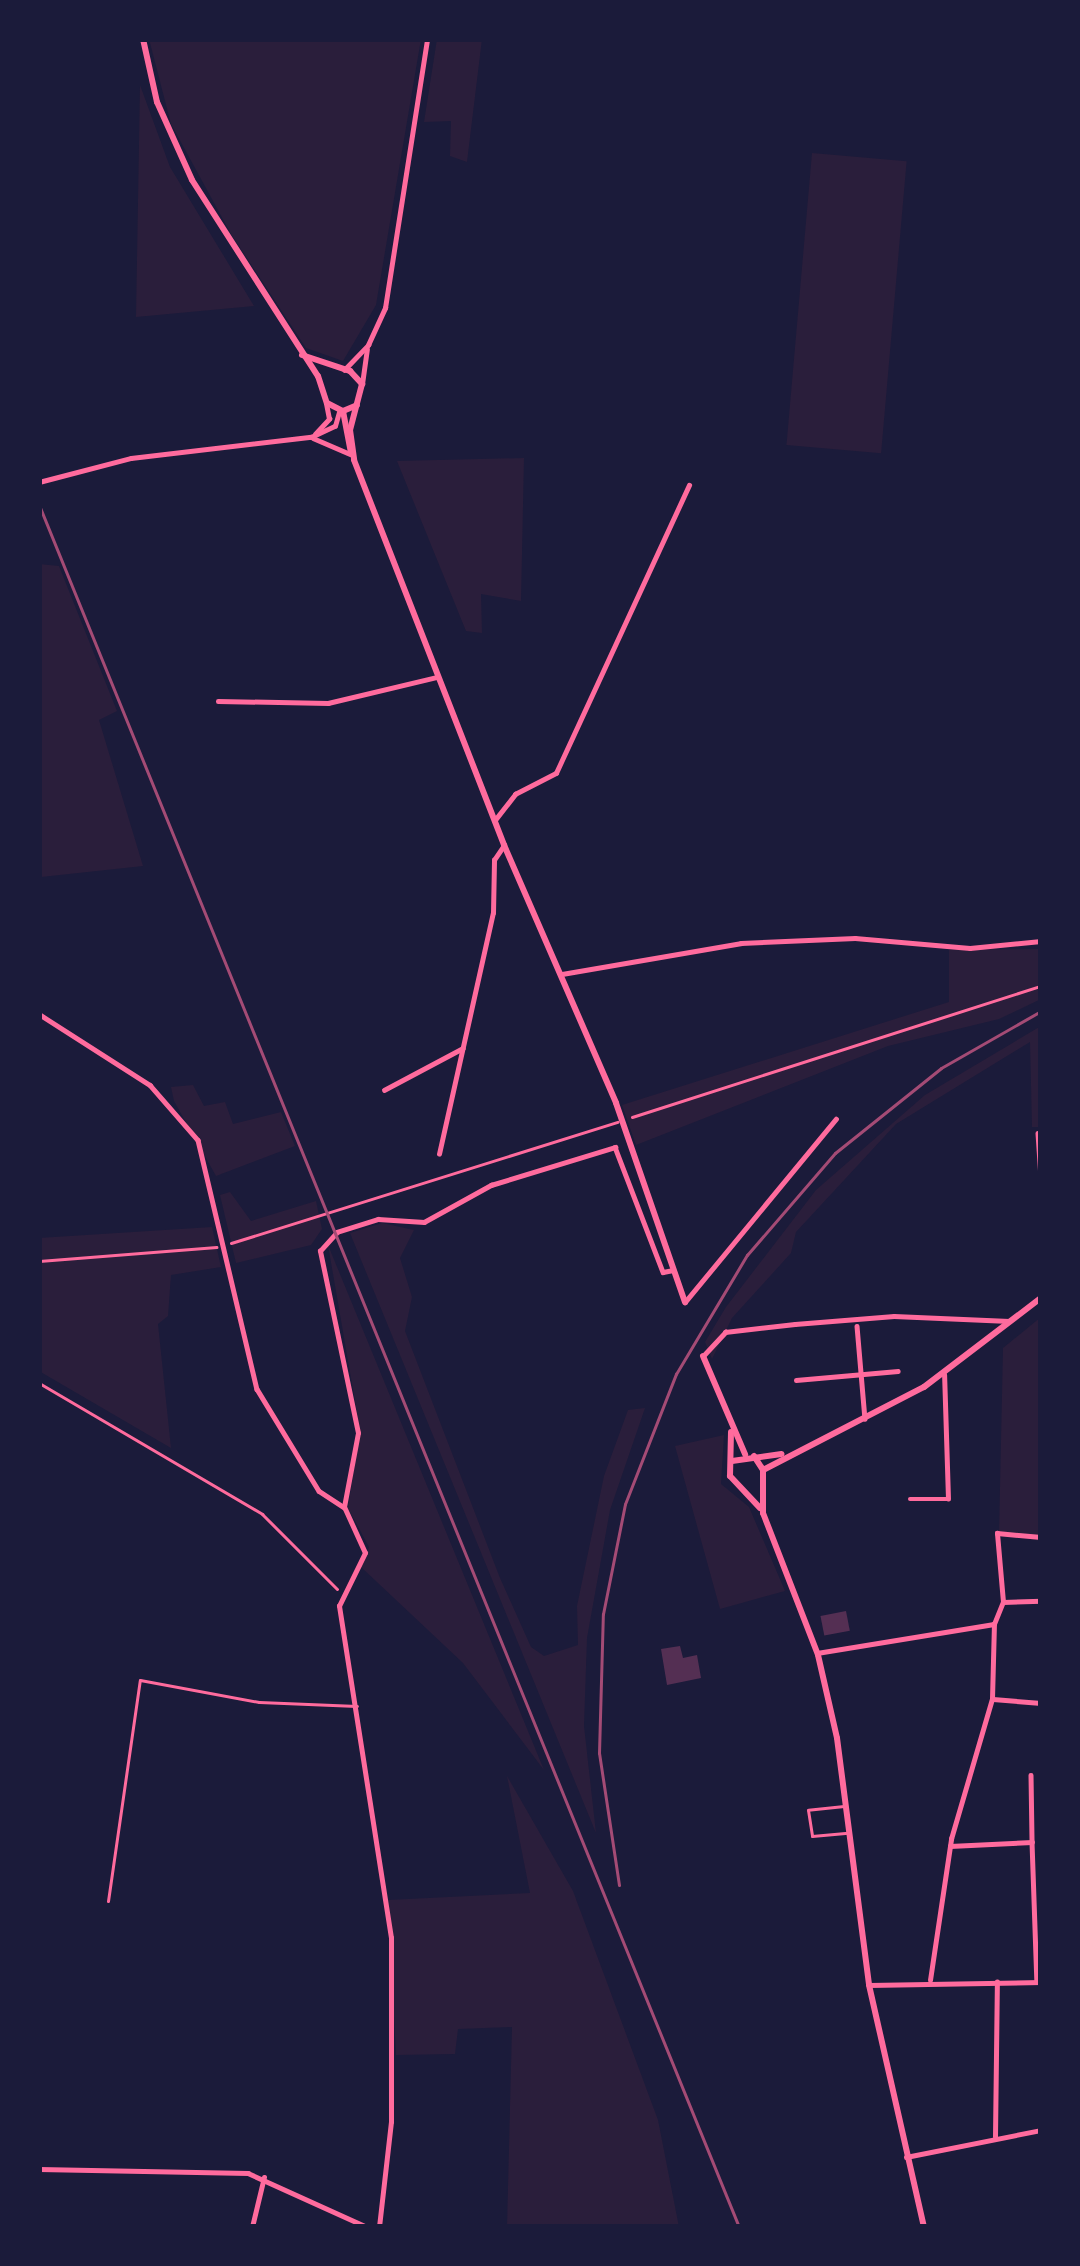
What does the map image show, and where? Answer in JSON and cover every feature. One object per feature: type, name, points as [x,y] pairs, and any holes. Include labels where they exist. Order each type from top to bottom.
[{"type":"street","points":[[143,39],[172,140],[322,388],[329,418],[309,438]]},
{"type":"street","points":[[354,459],[350,430],[368,345],[391,281],[427,39]]},
{"type":"street","points":[[322,388],[368,345]]},
{"type":"street","points":[[302,355],[362,384]]},
{"type":"street","points":[[324,399],[341,411],[354,459],[494,820],[616,1103],[685,1303]]},
{"type":"street","points":[[309,438],[335,426],[341,411],[358,403]]},
{"type":"street","points":[[39,482],[131,458],[309,438],[340,444],[354,459]]},
{"type":"street","points":[[494,820],[515,794],[556,773],[689,485]]},
{"type":"street","points":[[218,700],[328,703],[439,676]]},
{"type":"street","points":[[440,1154],[493,913],[494,860],[504,845]]},
{"type":"street","points":[[562,974],[741,943],[856,938],[970,947],[1041,941]]},
{"type":"street","points":[[39,1014],[150,1085],[182,1116],[208,1160],[257,1389],[319,1491],[344,1507],[365,1552],[341,1596],[391,1937],[392,2122],[379,2227]]},
{"type":"street","points":[[384,1090],[463,1048]]},
{"type":"street","points":[[685,1303],[836,1120]]},
{"type":"street","points":[[1038,1133],[1041,1178]]},
{"type":"street","points":[[344,1507],[358,1432],[320,1251],[328,1237],[378,1219],[424,1222],[491,1185],[615,1147],[663,1272],[673,1270]]},
{"type":"street","points":[[739,1486],[762,1475],[788,1453],[866,1419],[944,1375],[1041,1298]]},
{"type":"street","points":[[924,2227],[869,1985],[846,1805],[817,1653],[764,1513],[762,1475],[730,1429],[703,1356],[725,1332],[795,1324],[894,1316],[1012,1323]]},
{"type":"street","points":[[857,1326],[866,1419]]},
{"type":"street","points":[[796,1380],[898,1371]]},
{"type":"street","points":[[910,1498],[948,1499],[944,1375]]},
{"type":"street","points":[[730,1429],[730,1464],[739,1486],[764,1513]]},
{"type":"street","points":[[730,1464],[749,1455],[788,1453]]},
{"type":"street","points":[[930,1980],[950,1846],[992,1699],[994,1624],[1003,1603],[998,1533],[1041,1537]]},
{"type":"street","points":[[1003,1603],[1041,1601]]},
{"type":"street","points":[[817,1653],[994,1624]]},
{"type":"street","points":[[992,1699],[1041,1703]]},
{"type":"street","points":[[869,1985],[930,1980],[1039,1982],[1031,1775]]},
{"type":"street","points":[[950,1846],[1032,1842]]},
{"type":"street","points":[[995,2137],[997,1982]]},
{"type":"street","points":[[906,2157],[1041,2130]]},
{"type":"street","points":[[39,2168],[264,2177],[367,2227]]},
{"type":"street","points":[[252,2227],[264,2177]]},
{"type":"lane","points":[[108,1901],[140,1680],[260,1702],[357,1706]]},
{"type":"lane","points":[[846,1805],[808,1810],[812,1836],[848,1833]]},
{"type":"path","points":[[39,1261],[135,1259],[232,1243],[1041,986]]},
{"type":"path","points":[[39,1383],[262,1514],[341,1596]]},
{"type":"shaded area","points":[[149,39],[421,39],[376,305],[343,361],[306,348],[231,234],[171,124]]},
{"type":"shaded area","points":[[437,39],[482,39],[467,162],[450,156],[451,121],[424,122]]},
{"type":"shaded area","points":[[140,85],[170,167],[254,306],[136,317]]},
{"type":"shaded area","points":[[812,153],[907,161],[881,453],[786,445]]},
{"type":"shaded area","points":[[524,458],[521,601],[481,594],[482,633],[466,631],[397,461]]},
{"type":"shaded area","points":[[39,564],[59,566],[117,711],[99,720],[143,866],[41,877]]},
{"type":"shaded area","points":[[1041,949],[1041,999],[999,1019],[888,1046],[636,1145],[622,1105],[949,1002],[949,950]]},
{"type":"shaded area","points":[[1041,1026],[1041,1127],[1032,1127],[1030,1042],[896,1124],[796,1232],[791,1253],[732,1318],[712,1359],[705,1342],[726,1307],[816,1190],[925,1095]]},
{"type":"shaded area","points":[[193,1085],[204,1106],[225,1102],[233,1124],[281,1112],[295,1146],[216,1176],[174,1101],[171,1087]]},
{"type":"shaded area","points":[[230,1192],[251,1221],[316,1201],[322,1229],[311,1245],[236,1263],[220,1195]]},
{"type":"shaded area","points":[[382,1223],[414,1230],[400,1258],[412,1297],[405,1331],[500,1578],[531,1647],[544,1656],[578,1645],[577,1606],[604,1476],[628,1410],[645,1408],[610,1510],[587,1638],[584,1726],[596,1833],[350,1233]]},
{"type":"shaded area","points":[[212,1227],[221,1267],[171,1275],[168,1316],[158,1324],[171,1448],[39,1371],[39,1238]]},
{"type":"shaded area","points":[[328,1245],[544,1770],[463,1663],[361,1567],[369,1547],[348,1508],[360,1430]]},
{"type":"shaded area","points":[[1041,1317],[1041,1541],[999,1534],[1003,1348]]},
{"type":"shaded area","points":[[724,1435],[721,1484],[749,1507],[785,1591],[720,1609],[675,1446]]},
{"type":"shaded area","points":[[507,1776],[573,1891],[658,2120],[679,2227],[507,2227],[512,2027],[458,2029],[455,2054],[396,2055],[388,1900],[530,1893]]},
{"type":"building","points":[[846,1611],[850,1631],[824,1636],[820,1616]]},
{"type":"building","points":[[680,1646],[683,1658],[697,1655],[701,1678],[667,1685],[661,1649]]},
{"type":"railway","points":[[39,505],[739,2227]]},
{"type":"railway","points":[[619,1885],[599,1753],[603,1614],[625,1504],[676,1374],[747,1255],[835,1153],[941,1068],[1041,1011]]}]
